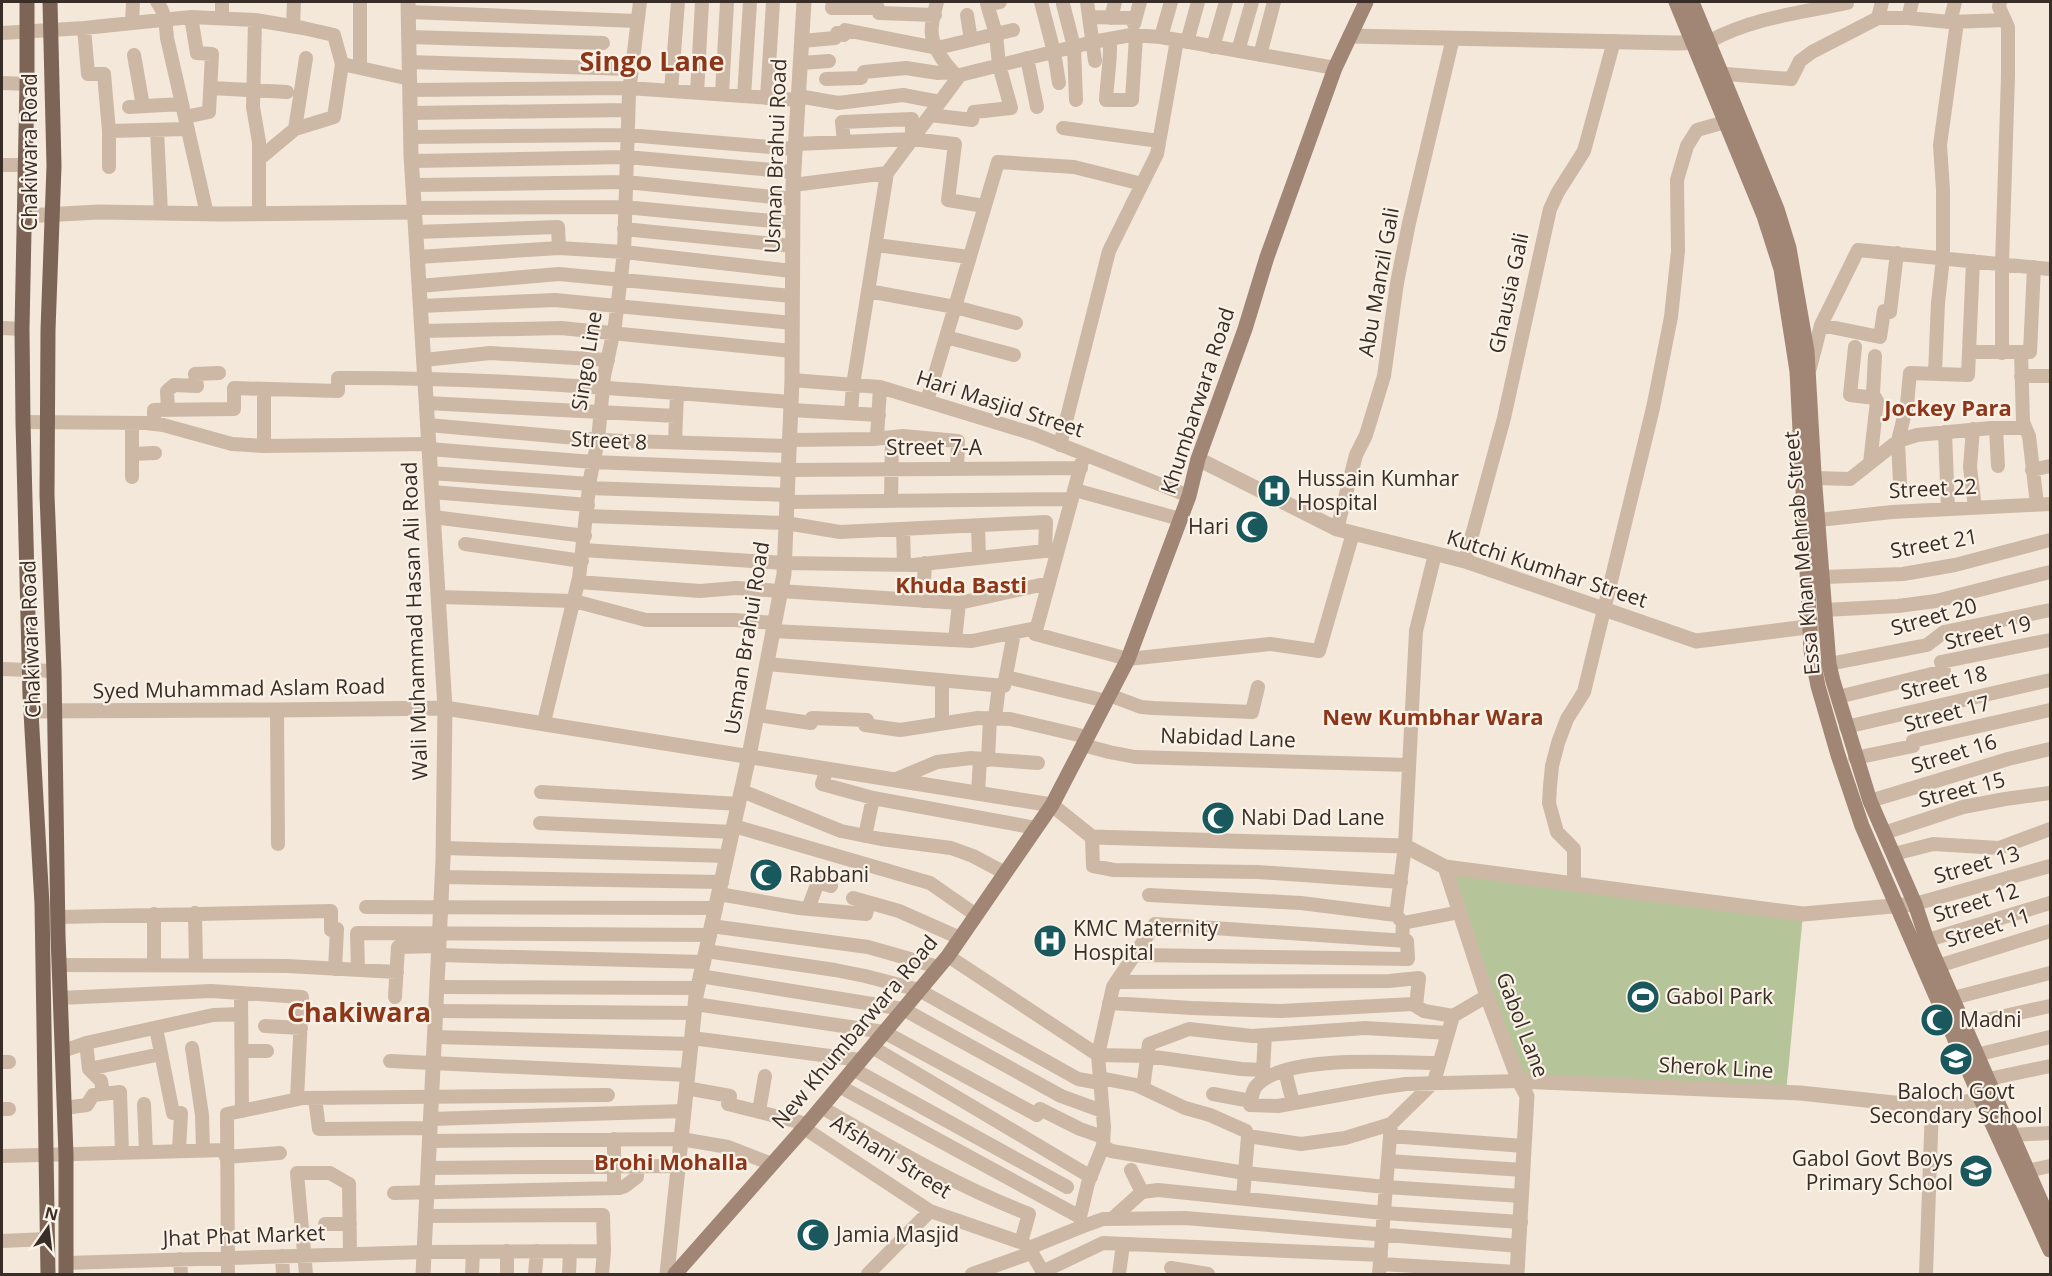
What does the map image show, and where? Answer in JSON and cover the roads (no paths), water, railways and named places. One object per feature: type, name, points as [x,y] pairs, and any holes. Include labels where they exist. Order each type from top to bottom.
[{"type":"main road","name":"Chakiwara Road","points":[[27,2],[22,329],[23,422],[32,711],[42,904],[48,1275]]},
{"type":"main road","name":"Chakiwara Road","points":[[50,2],[54,166],[47,495],[54,670],[60,998],[66,1155],[66,1269]]},
{"type":"main road","name":"Khumbarwara Road","points":[[1052,805],[1128,659],[1189,496],[1198,459],[1335,68],[1366,2]]},
{"type":"main road","name":"Essa Khan Mehrab Street","points":[[1676,2],[1771,234],[1781,269],[1803,374],[1819,520],[1829,664],[1855,758],[1869,801],[1915,904],[1920,942],[1980,1081],[2021,1152],[2027,1171],[2047,1206],[2050,1222]]},
{"type":"main road","name":"Essa Khan Mehrab Street","points":[[1692,2],[1710,41],[1787,239],[1805,339],[1803,374],[1809,627],[1818,686],[1862,826],[1896,906],[1938,966],[1953,998],[1976,1055],[1980,1081]]},
{"type":"main road","name":"New Khumbarwara Road","points":[[675,1275],[805,1126],[943,961],[1052,805]]},
{"type":"main road","name":"Essa Khan Mehrab Street","points":[[1988,1096],[2048,1241]]},
{"type":"street","points":[[132,23],[134,2]]},
{"type":"street","points":[[157,2],[165,19],[167,38],[207,214]]},
{"type":"street","points":[[222,2],[222,18]]},
{"type":"street","points":[[293,26],[294,2]]},
{"type":"street","points":[[360,2],[360,68]]},
{"type":"street","name":"Singo Line","points":[[544,722],[578,582],[589,486],[598,440],[603,387],[617,306],[624,252],[629,88],[640,2]]},
{"type":"street","points":[[671,91],[678,2]]},
{"type":"street","points":[[697,93],[702,2]]},
{"type":"street","points":[[722,94],[727,2]]},
{"type":"street","points":[[744,96],[750,2]]},
{"type":"street","points":[[767,98],[773,2]]},
{"type":"street","name":"Usman Brahui Road","points":[[667,1275],[695,1009],[749,756],[784,563],[792,380],[793,185],[804,2]]},
{"type":"street","points":[[833,2],[832,8],[878,8],[879,13],[936,8],[931,33],[937,48],[956,75]]},
{"type":"street","points":[[930,115],[972,120],[974,112],[1011,108],[999,65],[996,34],[987,4],[1000,2]]},
{"type":"street","points":[[1041,2],[1054,52],[1059,83]]},
{"type":"street","points":[[1087,2],[1095,61]]},
{"type":"street","points":[[1111,18],[1115,2]]},
{"type":"street","points":[[1110,39],[1111,57],[1108,64],[1106,100],[1132,100],[1135,18],[1140,2]]},
{"type":"street","points":[[1161,37],[1171,2]]},
{"type":"street","points":[[1060,445],[1109,251],[1156,154],[1182,41],[1198,2]]},
{"type":"street","points":[[1214,47],[1226,2]]},
{"type":"street","points":[[1238,51],[1252,2]]},
{"type":"street","points":[[1260,55],[1274,2]]},
{"type":"street","points":[[1350,36],[1694,43],[1710,41],[1751,22],[1847,2]]},
{"type":"street","points":[[1878,18],[1882,2]]},
{"type":"street","points":[[1908,18],[1912,2]]},
{"type":"street","points":[[1935,373],[1938,303],[1943,258],[1943,190],[1940,145],[1955,2]]},
{"type":"street","points":[[2000,2],[1999,7],[2008,27],[2002,353]]},
{"type":"street","points":[[1063,4],[1074,47],[1076,100]]},
{"type":"street","points":[[408,7],[637,21]]},
{"type":"street","name":"Wali Muhammad Hasan Ali Road","points":[[408,7],[413,185],[445,708],[441,906],[423,1275]]},
{"type":"street","points":[[802,41],[835,38],[837,33],[844,35],[848,8]]},
{"type":"street","points":[[967,15],[971,40]]},
{"type":"street","points":[[2,33],[51,31],[191,17],[255,20],[334,35],[342,64],[334,117],[295,129],[259,159]]},
{"type":"street","points":[[109,131],[157,130],[185,117],[209,112],[212,54],[197,53],[191,17]]},
{"type":"street","points":[[1089,17],[1135,18]]},
{"type":"street","points":[[1705,71],[1723,75],[1791,79],[1800,61],[1812,51],[1878,18],[1954,22],[2005,20]]},
{"type":"street","points":[[255,20],[253,107],[259,142],[259,213]]},
{"type":"street","points":[[84,28],[88,74],[104,74],[109,131],[109,167]]},
{"type":"street","points":[[845,30],[937,48],[1013,30]]},
{"type":"street","points":[[826,79],[843,79],[906,68],[960,75],[1093,42],[1134,35],[1161,37],[1335,68]]},
{"type":"street","points":[[409,37],[603,43]]},
{"type":"street","name":"Abu Manzil Gali","points":[[1337,529],[1356,455],[1366,435],[1384,376],[1397,283],[1409,223],[1453,38]]},
{"type":"street","name":"Ghausia Gali","points":[[1465,561],[1504,418],[1550,209],[1584,151],[1614,41]]},
{"type":"street","points":[[134,55],[136,107],[185,117]]},
{"type":"street","points":[[295,129],[306,58]]},
{"type":"street","points":[[1028,58],[1037,107]]},
{"type":"street","points":[[801,63],[829,61]]},
{"type":"street","points":[[409,62],[631,69]]},
{"type":"street","points":[[342,64],[410,85],[629,88],[767,98],[798,98],[838,103],[903,94],[940,102]]},
{"type":"street","points":[[851,413],[887,173],[940,102],[956,75]]},
{"type":"street","points":[[843,79],[845,102]]},
{"type":"street","points":[[2,83],[27,84]]},
{"type":"street","points":[[211,88],[287,92]]},
{"type":"street","points":[[410,113],[628,111]]},
{"type":"street","points":[[844,142],[842,122],[912,119],[912,139]]},
{"type":"street","points":[[1574,884],[1574,849],[1557,832],[1549,803],[1552,766],[1567,719],[1584,692],[1653,408],[1671,317],[1678,251],[1677,180],[1687,146],[1697,130],[1725,122]]},
{"type":"street","points":[[1063,128],[1159,141]]},
{"type":"street","points":[[157,130],[161,213]]},
{"type":"street","points":[[411,137],[628,135],[795,147],[912,139],[955,144],[948,200],[984,206]]},
{"type":"street","points":[[412,161],[627,157],[793,185]]},
{"type":"street","points":[[927,401],[998,162],[1074,167],[1142,184]]},
{"type":"street","points":[[2,165],[24,165]]},
{"type":"street","points":[[413,185],[626,182],[793,185],[887,173]]},
{"type":"street","points":[[24,216],[99,212],[207,214],[624,207],[793,224]]},
{"type":"street","points":[[416,232],[558,227],[559,248]]},
{"type":"street","points":[[624,229],[792,246]]},
{"type":"street","points":[[876,245],[969,257]]},
{"type":"street","points":[[418,257],[559,248],[624,252],[792,271]]},
{"type":"street","points":[[1803,374],[1821,325],[1858,250],[2050,269]]},
{"type":"street","points":[[1821,325],[1880,337],[1884,311],[1890,312],[1897,253]]},
{"type":"street","points":[[1900,483],[1898,441],[1907,404],[1910,373],[1968,375],[1972,261]]},
{"type":"street","points":[[1969,352],[2030,352],[2034,267]]},
{"type":"street","points":[[419,286],[559,274],[792,296]]},
{"type":"street","points":[[868,291],[954,307],[1016,323]]},
{"type":"street","points":[[421,306],[555,300],[792,323]]},
{"type":"street","points":[[2,328],[22,329]]},
{"type":"street","points":[[422,331],[561,328],[792,351]]},
{"type":"street","points":[[946,337],[1014,355]]},
{"type":"street","points":[[1855,347],[1850,395],[1875,398]]},
{"type":"street","points":[[2021,352],[2023,422],[2029,436],[2032,470],[2044,504]]},
{"type":"street","points":[[424,360],[490,353],[608,360]]},
{"type":"street","points":[[1870,463],[1877,401],[1873,394],[1875,356]]},
{"type":"street","points":[[168,410],[167,391],[174,385],[197,386],[195,374],[219,373]]},
{"type":"street","points":[[2021,376],[2050,376]]},
{"type":"street","points":[[154,424],[154,410],[234,409],[234,388],[339,391],[339,378],[425,377],[603,387],[879,415]]},
{"type":"street","name":"Hari Masjid Street","points":[[792,380],[880,387],[1034,434],[1060,445],[1083,461],[1189,496]]},
{"type":"street","points":[[877,438],[880,387]]},
{"type":"street","points":[[264,389],[264,446]]},
{"type":"street","points":[[675,442],[677,393]]},
{"type":"street","points":[[426,403],[676,416]]},
{"type":"street","name":"Street 8","points":[[23,422],[154,424],[223,443],[264,446],[429,447],[593,462],[788,470]]},
{"type":"street","points":[[132,423],[132,477]]},
{"type":"street","points":[[428,425],[598,440],[675,442],[789,443],[929,437],[958,441],[957,469]]},
{"type":"street","points":[[1996,428],[1998,466]]},
{"type":"street","points":[[1815,478],[1850,479],[1898,441],[1917,435],[1973,429],[2025,428]]},
{"type":"street","points":[[1973,429],[1970,467],[1975,508]]},
{"type":"street","points":[[1945,432],[1948,509]]},
{"type":"street","points":[[891,501],[892,437]]},
{"type":"street","points":[[132,454],[155,453]]},
{"type":"street","name":"Kutchi Kumhar Street","points":[[1198,459],[1337,529],[1465,561],[1696,642],[1809,627],[1826,617]]},
{"type":"street","points":[[1083,461],[1052,550],[1049,583],[1035,634],[1128,659],[1270,644],[1319,651],[1353,533]]},
{"type":"street","name":"Street 7-A","points":[[788,470],[957,469],[1083,461]]},
{"type":"street","points":[[2032,470],[2050,466]]},
{"type":"street","points":[[430,472],[589,486],[787,499],[982,500],[1073,494],[1180,519]]},
{"type":"street","points":[[432,492],[587,510],[786,523],[840,532],[1046,522],[1052,550]]},
{"type":"street","points":[[979,558],[982,500]]},
{"type":"street","name":"Street 22","points":[[1819,520],[1892,512],[2044,504]]},
{"type":"street","points":[[433,517],[583,549]]},
{"type":"street","points":[[903,529],[904,564]]},
{"type":"street","name":"Street 21","points":[[1824,577],[1903,574],[1955,565],[2050,540]]},
{"type":"street","points":[[465,544],[583,549],[784,563],[925,563],[1052,550]]},
{"type":"street","points":[[1402,941],[1401,882],[1405,846],[1416,631],[1435,554]]},
{"type":"street","points":[[923,601],[925,563]]},
{"type":"street","points":[[1826,617],[1936,601],[2050,572]]},
{"type":"street","points":[[578,582],[700,591],[736,588],[959,603],[1049,583]]},
{"type":"street","points":[[438,597],[573,601],[646,620],[735,620],[774,627],[972,641],[1036,628]]},
{"type":"street","points":[[955,640],[959,603]]},
{"type":"street","name":"Street 20","points":[[1829,664],[1927,645],[1944,632],[2050,610]]},
{"type":"street","points":[[978,793],[993,718],[1014,633]]},
{"type":"street","name":"Street 19","points":[[1838,697],[1944,671],[1941,662],[2050,640]]},
{"type":"street","points":[[767,664],[942,680],[1002,681],[1108,698],[1153,708],[1252,712],[1257,687]]},
{"type":"street","points":[[2,669],[54,670]]},
{"type":"street","points":[[942,680],[942,723]]},
{"type":"street","name":"Street 18","points":[[1846,727],[2050,680]]},
{"type":"street","name":"Syed Muhammad Aslam Road","points":[[32,711],[445,708],[1052,805]]},
{"type":"street","points":[[277,710],[278,844]]},
{"type":"street","name":"Street 17","points":[[1855,758],[1913,746],[1913,741],[2050,710]]},
{"type":"street","name":"Nabidad Lane","points":[[757,715],[812,723],[812,718],[867,720],[865,725],[900,730],[942,723],[993,718],[1010,719],[1085,741],[1109,752],[1135,757],[1409,765]]},
{"type":"street","name":"Street 16","points":[[1869,801],[2008,759],[2050,749]]},
{"type":"street","points":[[894,780],[937,762],[984,759],[1038,764]]},
{"type":"street","points":[[826,769],[822,784],[873,798],[1036,828]]},
{"type":"street","points":[[541,792],[740,798],[841,831],[951,848],[973,856],[1005,873]]},
{"type":"street","name":"Street 15","points":[[1884,833],[1963,807],[2050,793]]},
{"type":"street","points":[[866,836],[873,798]]},
{"type":"street","points":[[1052,805],[1092,837],[1405,846],[1446,867],[1803,914],[1915,904]]},
{"type":"street","points":[[540,823],[733,829],[930,883],[976,915]]},
{"type":"street","points":[[1894,854],[1933,844],[1999,848],[2050,829]]},
{"type":"street","points":[[1092,837],[1093,866],[1114,870],[1258,872],[1401,882]]},
{"type":"street","points":[[443,848],[727,856]]},
{"type":"street","points":[[622,853],[622,880]]},
{"type":"street","name":"Street 13","points":[[1915,904],[2050,866]]},
{"type":"street","name":"Gabol Lane","points":[[1446,867],[1487,996],[1519,1081],[1527,1096],[1517,1274]]},
{"type":"street","points":[[442,877],[622,880],[808,909],[866,914],[869,903]]},
{"type":"street","points":[[808,909],[818,882],[831,886]]},
{"type":"street","points":[[366,907],[719,895]]},
{"type":"street","points":[[1149,895],[1301,903],[1400,919],[1460,912]]},
{"type":"street","points":[[853,898],[916,918],[960,938]]},
{"type":"street","name":"Street 12","points":[[1920,942],[2050,903]]},
{"type":"street","points":[[59,917],[331,911],[331,930],[337,929],[335,969]]},
{"type":"street","points":[[195,913],[196,964]]},
{"type":"street","points":[[154,914],[154,964]]},
{"type":"street","points":[[1080,1222],[1091,1177],[1103,1142],[1098,1055],[1113,987],[1155,924],[1407,941],[1408,959],[1136,955]]},
{"type":"street","points":[[395,997],[398,947],[711,931],[868,947],[943,961],[1098,1055],[1147,1056],[1263,1070],[1265,1035]]},
{"type":"street","name":"Street 11","points":[[1938,966],[2050,931]]},
{"type":"street","points":[[358,970],[357,933],[439,945],[702,969],[903,1009],[1062,1096],[1102,1112]]},
{"type":"street","points":[[1263,957],[1263,981]]},
{"type":"street","points":[[1400,959],[1400,980]]},
{"type":"street","points":[[60,965],[196,964],[397,972]]},
{"type":"street","points":[[437,987],[702,969],[835,970],[919,990],[1078,1079],[1136,1085],[1185,1108],[1246,1131],[1248,1136],[1243,1197]]},
{"type":"street","points":[[1953,998],[2050,973]]},
{"type":"street","points":[[1116,982],[1419,978],[1416,1006]]},
{"type":"street","points":[[60,998],[211,991],[302,997],[297,1099]]},
{"type":"street","points":[[241,993],[242,1111]]},
{"type":"street","points":[[1109,1003],[1281,1011],[1413,1004],[1425,1011],[1453,1016],[1487,996]]},
{"type":"street","points":[[1964,1025],[2050,1006]]},
{"type":"street","points":[[1189,1029],[1192,1008]]},
{"type":"street","points":[[435,1011],[695,1009],[884,1032],[1037,1115],[1040,1108],[1103,1142],[1111,1151],[1245,1173],[1386,1187],[1521,1196]]},
{"type":"street","points":[[63,1051],[86,1043],[213,1016],[241,1014]]},
{"type":"street","points":[[1380,1264],[1391,1130],[1434,1082],[1453,1016]]},
{"type":"street","points":[[266,1026],[301,1028]]},
{"type":"street","points":[[156,1028],[173,1113],[180,1113],[179,1151]]},
{"type":"street","points":[[1143,1088],[1149,1044],[1189,1029],[1252,1036],[1365,1028],[1448,1033]]},
{"type":"street","points":[[1976,1055],[2050,1036]]},
{"type":"street","points":[[434,1037],[691,1041],[857,1065],[1067,1187]]},
{"type":"street","points":[[86,1043],[89,1069],[101,1081],[104,1094]]},
{"type":"street","points":[[872,1047],[1091,1177]]},
{"type":"street","points":[[192,1048],[202,1115],[202,1150]]},
{"type":"street","points":[[242,1051],[267,1051]]},
{"type":"street","points":[[89,1069],[161,1054]]},
{"type":"street","points":[[390,1061],[687,1082]]},
{"type":"street","points":[[1251,1101],[1254,1089],[1274,1073],[1334,1061],[1439,1064]]},
{"type":"street","points":[[1980,1081],[2050,1066]]},
{"type":"street","points":[[1285,1071],[1293,1103]]},
{"type":"street","points":[[759,1111],[765,1076]]},
{"type":"street","name":"Sherok Line","points":[[1213,1094],[1251,1101],[1250,1105],[1278,1106],[1378,1088],[1434,1082],[1519,1081],[1793,1093],[1941,1108],[1988,1096]]},
{"type":"street","name":"Afshani Street","points":[[687,1082],[730,1096],[728,1104],[805,1126],[930,1211],[1027,1248]]},
{"type":"street","points":[[839,1086],[1080,1222]]},
{"type":"street","points":[[64,1108],[87,1105],[93,1095],[120,1092],[122,1152]]},
{"type":"street","points":[[228,1275],[227,1114],[297,1099],[315,1098],[609,1095]]},
{"type":"street","points":[[588,1096],[588,1115]]},
{"type":"street","points":[[315,1098],[319,1129],[430,1129],[614,1139],[681,1139],[728,1147],[772,1164]]},
{"type":"street","points":[[144,1104],[146,1152]]},
{"type":"street","points":[[821,1107],[939,1174],[1029,1214],[1027,1248],[1043,1273],[1103,1243],[1173,1246],[1517,1274]]},
{"type":"street","points":[[1926,1275],[1932,1107]]},
{"type":"street","points":[[430,1129],[588,1115],[684,1111]]},
{"type":"street","points":[[1248,1136],[1301,1144],[1391,1130],[1524,1146]]},
{"type":"street","points":[[122,1133],[145,1132]]},
{"type":"street","points":[[2012,1135],[2050,1133]]},
{"type":"street","points":[[614,1139],[614,1188]]},
{"type":"street","points":[[1025,1164],[1035,1144]]},
{"type":"street","points":[[2,1156],[202,1150],[226,1153],[280,1153]]},
{"type":"street","points":[[1388,1161],[1523,1170]]},
{"type":"street","points":[[394,1193],[614,1188],[625,1186],[637,1177],[637,1166]]},
{"type":"street","points":[[428,1168],[678,1166]]},
{"type":"street","points":[[2027,1171],[2050,1166]]},
{"type":"street","points":[[1131,1170],[1142,1192]]},
{"type":"street","points":[[306,1275],[297,1173],[330,1173],[349,1184],[350,1254]]},
{"type":"street","points":[[1112,1219],[1142,1192],[1158,1190],[1384,1213],[1521,1222]]},
{"type":"street","points":[[868,1275],[930,1211]]},
{"type":"street","points":[[426,1216],[603,1215],[602,1275]]},
{"type":"street","points":[[972,1275],[1080,1222],[1103,1219],[1185,1218],[1519,1246]]},
{"type":"street","points":[[325,1224],[350,1224]]},
{"type":"street","points":[[2,1241],[47,1239]]},
{"type":"street","points":[[1119,1275],[1123,1244]]},
{"type":"street","points":[[1173,1246],[1171,1271],[1208,1275]]},
{"type":"street","points":[[507,1251],[507,1275]]},
{"type":"street","points":[[535,1275],[537,1251]]},
{"type":"street","points":[[569,1275],[570,1251]]},
{"type":"street","name":"Jhat Phat Market","points":[[66,1269],[228,1257],[424,1252],[604,1251]]},
{"type":"street","points":[[472,1275],[473,1252]]},
{"type":"street","points":[[282,1256],[283,1275]]},
{"type":"street","points":[[180,1259],[181,1275]]},
{"type":"place","name":"Hussain Kumhar Hospital","points":[[1274,491]]},
{"type":"place","name":"Hari","points":[[1252,527]]},
{"type":"place","name":"Nabi Dad Lane","points":[[1218,818]]},
{"type":"place","name":"Rabbani","points":[[766,875]]},
{"type":"place","name":"KMC Maternity Hospital","points":[[1050,941]]},
{"type":"place","name":"Gabol Park","points":[[1643,997]]},
{"type":"place","name":"Madni","points":[[1937,1020]]},
{"type":"place","name":"Baloch Govt Secondary School","points":[[1956,1059]]},
{"type":"place","name":"Gabol Govt Boys Primary School","points":[[1976,1171]]},
{"type":"place","name":"Jamia Masjid","points":[[813,1235]]},
{"type":"district","name":"Singo Lane","points":[[652,62]]},
{"type":"district","name":"Jockey Para","points":[[1948,408]]},
{"type":"district","name":"Khuda Basti","points":[[961,585]]},
{"type":"district","name":"New Kumbhar Wara","points":[[1433,717]]},
{"type":"district","name":"Chakiwara","points":[[359,1013]]},
{"type":"district","name":"Brohi Mohalla","points":[[671,1162]]}]
